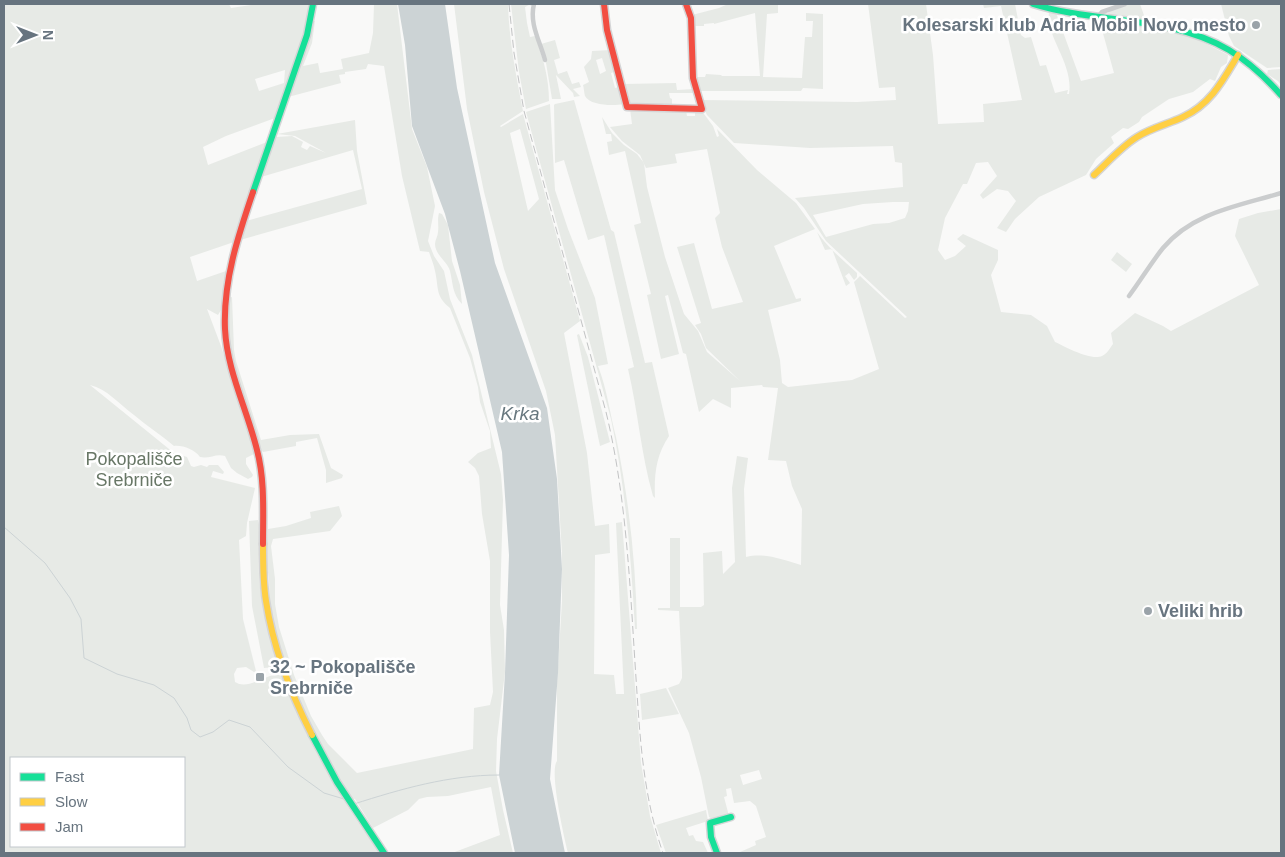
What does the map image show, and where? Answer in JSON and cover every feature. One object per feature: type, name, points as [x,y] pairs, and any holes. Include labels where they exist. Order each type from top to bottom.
[{"type":"main road","points":[[312,4],[307,35],[236,240],[228,274],[224,316],[229,359],[255,440],[260,463],[263,494],[263,576],[269,621],[284,670],[299,709],[324,760],[384,853]]},
{"type":"main road","points":[[604,4],[612,47],[627,107],[702,110],[692,78],[691,18],[686,4]]},
{"type":"main road","points":[[1033,4],[1060,11],[1193,35],[1210,40],[1238,55],[1257,70],[1281,95]]},
{"type":"main road","points":[[1094,175],[1131,141],[1150,129],[1203,105],[1218,89],[1238,55]]},
{"type":"main road","points":[[717,853],[711,837],[710,823],[731,817]]},
{"type":"street","points":[[534,4],[532,11],[535,32],[545,60]]},
{"type":"street","points":[[1098,17],[1102,12],[1125,4]]},
{"type":"street","points":[[1129,296],[1164,247],[1180,232],[1198,220],[1219,210],[1281,193]]},
{"type":"green space","name":"Pokopališče Srebrniče","points":[[4,4],[229,4],[231,8],[258,4],[310,4],[300,46],[275,118],[226,136],[203,147],[208,165],[267,142],[234,242],[190,257],[197,281],[226,271],[221,310],[218,315],[207,309],[252,441],[254,454],[246,458],[246,464],[253,475],[252,477],[248,479],[237,473],[231,468],[225,456],[200,457],[188,448],[174,446],[107,393],[90,385],[174,453],[187,457],[191,466],[201,465],[207,467],[209,465],[218,465],[224,472],[223,474],[213,471],[211,477],[255,488],[246,536],[239,540],[243,619],[256,671],[254,672],[246,667],[237,668],[234,674],[235,682],[246,684],[270,676],[282,675],[301,722],[337,790],[380,853],[4,853]],"holes":[[[285,70],[284,83],[259,91],[255,79]]]},
{"type":"green space","points":[[374,4],[397,4],[412,129],[427,167],[435,206],[428,241],[434,256],[444,271],[450,299],[472,355],[501,474],[503,500],[500,605],[504,630],[505,672],[497,739],[496,771],[513,853],[452,853],[500,835],[491,787],[448,796],[419,799],[408,810],[373,828],[355,799],[350,798],[320,746],[304,713],[295,692],[270,614],[269,579],[266,560],[268,529],[286,526],[311,518],[310,512],[339,506],[342,516],[330,531],[273,539],[271,546],[275,579],[275,604],[279,627],[294,675],[311,716],[328,744],[357,773],[473,749],[474,708],[490,705],[493,692],[490,632],[490,561],[482,514],[479,476],[475,468],[468,462],[478,453],[491,448],[490,431],[480,402],[470,358],[450,308],[442,300],[438,291],[435,269],[429,252],[420,251],[402,176],[384,66],[368,64],[366,69],[345,72],[345,74],[339,75],[341,83],[288,97],[313,21],[315,21],[312,43],[303,66],[318,63],[320,73],[343,69],[341,59],[369,53],[373,33]]},
{"type":"green space","points":[[454,4],[508,4],[511,44],[523,111],[500,126],[523,114],[580,321],[564,333],[587,453],[595,526],[609,524],[610,553],[595,555],[594,674],[614,675],[616,694],[624,694],[616,523],[622,522],[641,763],[650,816],[661,853],[568,853],[558,805],[555,777],[562,554],[555,435],[546,391],[504,269],[484,192],[467,109]],"holes":[[[520,129],[539,199],[528,211],[510,133]]]},
{"type":"green space","points":[[511,4],[532,4],[532,6],[525,7],[527,23],[530,37],[535,36],[538,44],[548,84],[549,101],[526,109],[519,72]]},
{"type":"green space","points":[[728,4],[778,4],[778,13],[767,14],[763,77],[802,78],[805,37],[812,37],[813,21],[806,21],[806,13],[823,14],[823,89],[803,88],[801,91],[698,91],[695,77],[705,77],[706,74],[760,76],[755,13],[714,24],[692,26],[692,15]]},
{"type":"green space","points":[[868,4],[926,4],[933,55],[938,124],[984,122],[983,104],[1022,100],[1001,6],[984,8],[983,4],[1015,4],[1021,35],[1025,38],[1031,37],[1040,66],[1046,65],[1055,93],[1068,90],[1067,94],[1069,94],[1069,83],[1064,61],[1051,31],[1049,12],[1056,13],[1081,81],[1114,73],[1099,19],[1193,37],[1228,55],[1227,63],[1221,67],[1215,81],[1210,79],[1193,92],[1169,99],[1128,129],[1123,128],[1111,137],[1114,143],[1096,159],[1086,175],[1039,197],[1015,219],[1006,232],[997,228],[1016,201],[1008,191],[997,189],[983,199],[980,195],[997,176],[988,162],[976,163],[967,184],[963,184],[945,218],[938,250],[945,260],[955,256],[966,246],[957,239],[963,234],[998,250],[998,260],[991,275],[1001,312],[1031,315],[1047,326],[1055,342],[1078,353],[1097,357],[1105,354],[1113,344],[1111,333],[1135,313],[1171,331],[1259,285],[1235,236],[1239,219],[1281,209],[1281,853],[740,852],[756,845],[755,841],[766,837],[756,806],[750,801],[734,803],[731,788],[726,789],[727,796],[724,797],[729,816],[712,819],[709,817],[689,733],[668,688],[679,684],[682,678],[679,611],[658,610],[658,608],[670,608],[670,538],[680,538],[680,607],[701,607],[704,605],[703,553],[722,551],[723,574],[735,562],[732,488],[737,456],[748,458],[744,489],[746,557],[767,556],[801,565],[802,509],[792,486],[786,461],[768,460],[778,388],[763,387],[762,385],[731,388],[731,408],[713,399],[699,412],[686,354],[683,353],[668,295],[665,296],[679,354],[661,359],[647,295],[651,294],[634,225],[641,223],[625,151],[609,155],[607,142],[612,141],[611,134],[606,134],[602,117],[612,133],[637,154],[643,162],[640,155],[622,141],[610,127],[632,124],[630,109],[686,110],[687,116],[695,116],[695,110],[701,110],[713,126],[717,137],[719,136],[717,129],[757,170],[796,203],[815,229],[774,246],[796,299],[801,298],[801,301],[768,310],[780,360],[782,383],[788,387],[852,380],[879,369],[854,282],[860,276],[905,318],[907,317],[826,241],[795,198],[903,187],[902,163],[895,162],[893,146],[810,148],[734,143],[707,115],[700,100],[857,102],[896,100],[895,87],[879,88]],"holes":[[[707,149],[720,213],[715,218],[722,247],[743,302],[712,309],[694,243],[677,247],[701,323],[695,325],[701,334],[706,348],[740,381],[707,352],[698,331],[684,314],[665,257],[647,187],[644,164],[646,168],[677,163],[675,154]],[[909,202],[905,218],[889,223],[873,224],[826,237],[813,215],[863,204]],[[759,770],[762,779],[743,785],[740,775]]]},
{"type":"green space","points":[[1130,4],[1140,4],[1146,21],[1109,15],[1108,13],[1110,10]]},
{"type":"green space","name":"Kolesarski klub Adria Mobil Novo mesto","points":[[1221,4],[1281,4],[1281,67],[1267,68],[1234,46],[1229,36]]},
{"type":"green space","points":[[555,40],[560,58],[554,60],[558,74],[567,71],[572,84],[579,82],[581,87],[573,89],[580,96],[574,97],[573,93],[556,75],[561,99],[552,99],[541,44]]},
{"type":"green space","points":[[611,50],[617,71],[611,73],[615,88],[622,86],[623,104],[609,105],[592,102],[585,96],[583,85],[589,82],[584,67],[591,59],[592,51]],"holes":[[[602,58],[606,71],[600,74],[596,60]]]},
{"type":"green space","points":[[1281,69],[1281,85],[1267,74],[1268,70]]},
{"type":"green space","points":[[676,83],[677,90],[694,89],[695,93],[669,93],[672,99],[672,108],[630,106],[623,84]]},
{"type":"green space","points":[[574,100],[611,230],[614,232],[645,363],[652,362],[669,436],[661,450],[657,466],[655,498],[645,465],[628,369],[634,367],[604,235],[588,240],[564,160],[555,163],[554,105]]},
{"type":"green space","points":[[550,104],[555,190],[595,298],[608,364],[598,366],[604,384],[625,484],[633,556],[637,629],[635,629],[630,550],[624,498],[611,419],[526,112]]},
{"type":"green space","points":[[355,120],[357,151],[367,204],[240,240],[246,221],[362,189],[353,150],[261,177],[276,137],[292,136],[303,142],[301,147],[307,150],[310,146],[326,153],[295,136],[277,134]]},
{"type":"green space","points":[[439,213],[442,214],[448,225],[452,261],[460,285],[462,304],[455,292],[449,268],[436,248],[435,242],[438,234]]},
{"type":"green space","points":[[817,232],[821,238],[831,249],[825,250]]},
{"type":"green space","points":[[832,250],[857,273],[857,277],[854,280],[849,273],[845,276],[850,283],[846,286]]},
{"type":"green space","points":[[1117,252],[1132,264],[1126,272],[1111,260]]},
{"type":"green space","points":[[232,297],[236,361],[261,440],[290,435],[319,434],[331,468],[343,475],[342,478],[326,483],[326,470],[317,438],[296,442],[296,446],[263,452],[261,450],[237,380],[230,352],[227,308],[228,298]]},
{"type":"green space","points":[[579,334],[588,357],[610,442],[600,446],[577,335]]},
{"type":"green space","points":[[258,520],[260,532],[259,569],[261,593],[276,663],[276,667],[264,668],[252,606],[249,521]]},
{"type":"green space","points":[[666,688],[679,714],[642,720],[640,694]]},
{"type":"green space","points":[[706,810],[708,821],[686,828],[689,836],[693,835],[696,841],[703,842],[708,853],[666,853],[656,825]]},
{"type":"water","name":"Krka","points":[[398,4],[445,4],[457,88],[495,263],[547,408],[557,479],[562,569],[558,673],[550,779],[565,853],[515,853],[499,775],[509,555],[502,452],[445,214],[412,126],[405,45]]},
{"type":"waterway","points":[[4,527],[45,563],[70,598],[81,619],[84,658],[117,674],[154,685],[174,698],[187,718],[191,730],[200,737],[213,732],[229,720],[250,727],[288,767],[324,793],[344,799]]},
{"type":"waterway","points":[[354,804],[407,788],[444,780],[499,775]]},
{"type":"railway","points":[[509,4],[514,53],[524,111],[606,412],[619,478],[627,544],[639,723],[644,767],[651,810],[663,853]]},
{"type":"traffic: fast","points":[[253,192],[307,35],[313,4]]},
{"type":"traffic: fast","points":[[1033,4],[1082,15],[1158,25],[1206,39],[1229,50],[1243,60],[1263,76],[1281,95]]},
{"type":"traffic: fast","points":[[312,735],[337,782],[384,853]]},
{"type":"traffic: fast","points":[[717,853],[711,837],[710,823],[731,817]]},
{"type":"traffic: slow","points":[[1094,175],[1120,150],[1137,137],[1193,112],[1209,98],[1238,55]]},
{"type":"traffic: slow","points":[[263,544],[265,594],[273,636],[290,687],[312,735]]},
{"type":"traffic: jam","points":[[604,4],[607,30],[627,107],[702,109],[693,78],[691,18],[686,4]]},
{"type":"traffic: jam","points":[[253,192],[237,242],[229,276],[226,294],[225,329],[229,360],[260,461],[263,497],[263,544]]},
{"type":"place","name":"Kolesarski klub Adria Mobil Novo mesto","points":[[1256,25]]},
{"type":"place","name":"Veliki hrib","points":[[1148,611]]},
{"type":"place","name":"32 ~ Pokopališče Srebrniče","points":[[260,677]]}]
